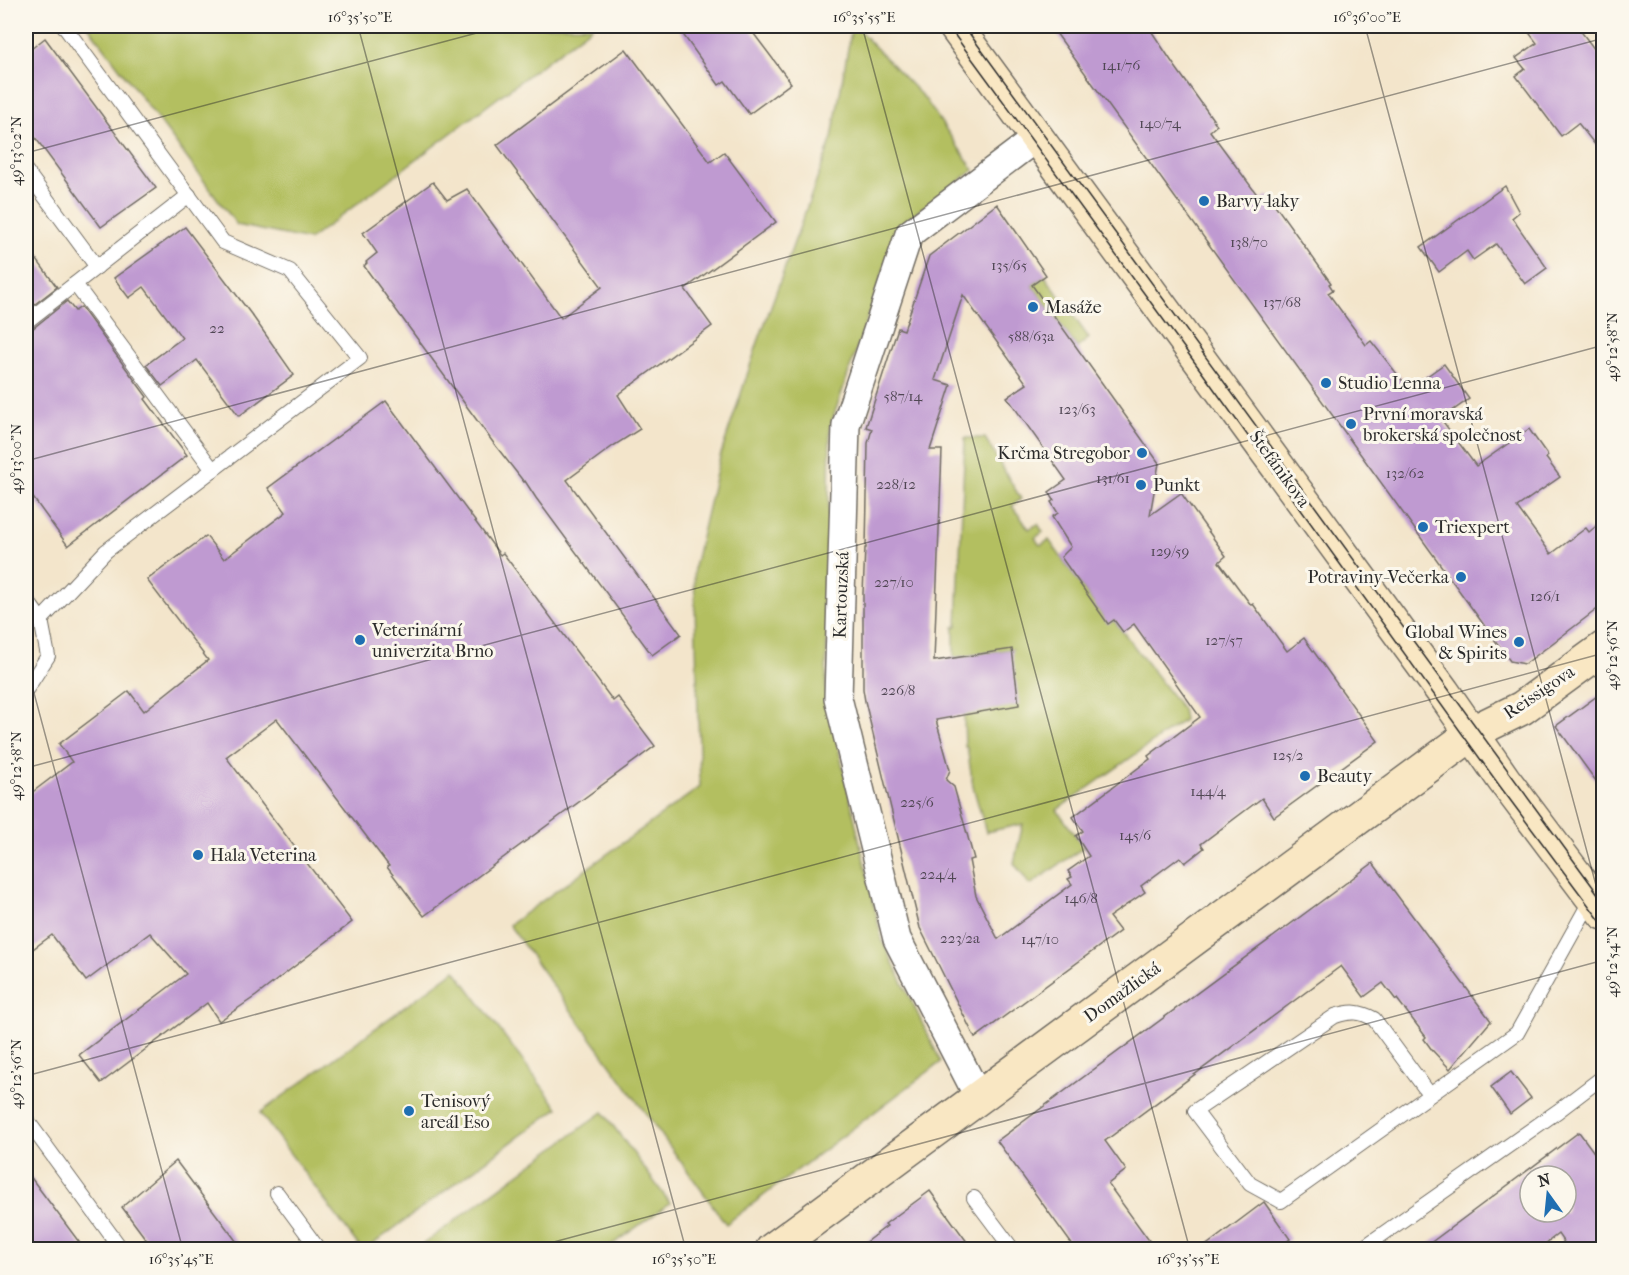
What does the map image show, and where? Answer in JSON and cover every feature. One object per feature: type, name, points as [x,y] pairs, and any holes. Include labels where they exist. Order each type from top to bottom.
[{"type":"street","name":"Štefánikova","points":[[955,26],[1598,906]]},
{"type":"street","name":"Kartouzská","points":[[979,1098],[897,939],[838,698],[846,425],[909,234],[1036,138]]},
{"type":"street","name":"Reissigova","points":[[1472,734],[1522,708],[1604,648]]},
{"type":"street","name":"Domažlická","points":[[772,1250],[1472,734]]},
{"type":"lane","points":[[41,620],[106,551],[360,358],[290,271],[223,242],[64,26]]},
{"type":"lane","points":[[26,171],[97,267]]},
{"type":"lane","points":[[26,322],[189,195]]},
{"type":"lane","points":[[75,284],[213,470]]},
{"type":"lane","points":[[26,599],[41,620],[48,656],[26,690]]},
{"type":"lane","points":[[1430,1095],[1374,1019],[1363,1013],[1351,1011],[1335,1016],[1195,1111],[1250,1184],[1281,1201],[1430,1095],[1517,1033],[1598,906]]},
{"type":"lane","points":[[1360,1250],[1604,1076]]},
{"type":"lane","points":[[26,1119],[122,1250]]},
{"type":"lane","points":[[277,1193],[319,1250]]},
{"type":"lane","points":[[974,1197],[1013,1250]]},
{"type":"green space","points":[[88,26],[592,27],[309,240],[237,225]]},
{"type":"green space","points":[[852,26],[855,26],[925,99],[974,170],[899,225],[830,427],[826,693],[882,940],[941,1062],[726,1224],[509,925],[700,787],[694,567],[720,457],[758,342],[832,138]]},
{"type":"green space","points":[[1045,276],[1089,338],[1077,348],[1032,285]]},
{"type":"green space","points":[[965,438],[985,438],[1021,499],[1012,506],[1029,529],[1038,524],[1043,532],[1035,538],[1039,544],[1049,540],[1108,623],[1114,620],[1182,709],[1184,720],[1057,810],[1084,847],[1030,885],[1014,863],[1023,824],[986,832],[973,786],[967,747],[965,747],[964,715],[1012,649],[954,658]]},
{"type":"green space","name":"Tenisový areál Eso","points":[[455,970],[558,1108],[366,1249],[361,1249],[260,1113]]},
{"type":"green space","points":[[603,1112],[670,1203],[606,1249],[421,1249],[419,1247]]},
{"type":"building","points":[[677,26],[748,26],[791,83],[749,114],[725,81],[719,85]]},
{"type":"building","points":[[1051,26],[1148,26],[1217,125],[1210,131],[1261,200],[1268,195],[1331,283],[1329,284],[1333,290],[1328,293],[1366,345],[1371,341],[1409,389],[1444,364],[1469,399],[1441,419],[1476,466],[1529,429],[1560,477],[1517,507],[1551,554],[1586,528],[1589,532],[1604,520],[1604,604],[1525,664],[1510,661]]},
{"type":"building","points":[[1524,26],[1577,26],[1604,62],[1604,156],[1578,123],[1561,136],[1516,76],[1525,69],[1516,58],[1537,43]]},
{"type":"building","points":[[45,38],[156,188],[101,227],[26,125],[26,53]]},
{"type":"building","points":[[626,49],[710,162],[724,152],[776,222],[685,289],[712,326],[618,395],[640,429],[567,480],[681,634],[652,655],[364,266],[377,253],[363,233],[433,182],[447,200],[467,189],[561,318],[602,287],[497,145]]},
{"type":"building","points":[[1505,186],[1519,212],[1512,218],[1547,268],[1525,284],[1496,244],[1473,260],[1467,251],[1439,272],[1421,247]]},
{"type":"building","points":[[997,204],[1046,275],[1032,285],[1159,463],[1150,515],[1181,493],[1226,556],[1219,562],[1287,651],[1304,638],[1378,741],[1274,817],[1262,798],[1201,844],[1204,848],[1185,863],[1180,857],[1141,886],[1145,892],[1109,917],[1120,931],[975,1038],[920,928],[863,689],[863,593],[868,443],[872,429],[866,427],[898,328],[904,330],[929,256]],"holes":[[[963,295],[1027,384],[1007,397],[1066,480],[1049,492],[1054,500],[1051,502],[1058,513],[1052,517],[1071,547],[1061,557],[1108,624],[1114,620],[1123,632],[1134,624],[1200,717],[1148,756],[1150,759],[1073,817],[1083,831],[1076,836],[1089,856],[1068,871],[1072,877],[1068,879],[1072,884],[998,939],[976,896],[969,860],[974,859],[954,787],[946,780],[950,770],[936,720],[1019,705],[1012,649],[934,661],[942,450],[930,450],[951,385],[935,380]]]},
{"type":"building","points":[[185,227],[294,375],[239,416],[197,360],[162,386],[146,365],[182,338],[144,287],[129,298],[114,278]]},
{"type":"building","points":[[26,245],[57,287],[26,311]]},
{"type":"building","points":[[67,301],[75,311],[81,307],[187,455],[68,546],[26,488],[26,331],[32,329]]},
{"type":"building","points":[[386,401],[500,555],[503,553],[613,701],[618,697],[655,746],[424,916],[387,867],[389,866],[277,719],[226,757],[352,922],[256,996],[219,1021],[207,1003],[101,1083],[79,1055],[186,974],[150,933],[86,981],[52,935],[26,954],[26,797],[72,762],[59,744],[129,691],[144,711],[208,660],[147,580],[206,536],[224,559],[286,512],[268,488]]},
{"type":"building","points":[[1604,691],[1604,792],[1556,726]]},
{"type":"building","points":[[1373,863],[1491,1021],[1450,1069],[1432,1050],[1424,1039],[1426,1037],[1383,983],[1364,997],[1341,966],[1105,1141],[1126,1170],[1108,1184],[1156,1250],[1076,1250],[997,1141]]},
{"type":"building","points":[[1511,1072],[1531,1098],[1510,1114],[1491,1087]]},
{"type":"building","points":[[1579,1132],[1604,1166],[1604,1250],[1569,1250],[1558,1234],[1537,1250],[1421,1250],[1518,1178],[1518,1224],[1578,1224],[1578,1164],[1536,1164]]},
{"type":"building","points":[[176,1161],[243,1250],[154,1250],[122,1207]]},
{"type":"building","points":[[26,1171],[85,1250],[26,1250]]},
{"type":"building","points":[[930,1191],[973,1250],[855,1250],[887,1226],[885,1224]]},
{"type":"building","points":[[1264,1202],[1290,1239],[1276,1250],[1200,1250]]},
{"type":"tram line","points":[[948,26],[1604,926]]},
{"type":"tram line","points":[[964,26],[1604,902]]},
{"type":"place","name":"Barvy-laky","points":[[1204,201]]},
{"type":"place","name":"Masáže","points":[[1033,307]]},
{"type":"place","name":"Studio Lenna","points":[[1326,383]]},
{"type":"place","name":"První moravská brokerská společnost","points":[[1351,424]]},
{"type":"place","name":"Krčma Stregobor","points":[[1142,453]]},
{"type":"place","name":"Punkt","points":[[1141,485]]},
{"type":"place","name":"Triexpert","points":[[1423,527]]},
{"type":"place","name":"Potraviny-Večerka","points":[[1461,577]]},
{"type":"place","name":"Veterinární univerzita Brno","points":[[360,640]]},
{"type":"place","name":"Global Wines & Spirits","points":[[1519,642]]},
{"type":"place","name":"Beauty","points":[[1305,776]]},
{"type":"place","name":"Hala Veterina","points":[[198,855]]},
{"type":"place","name":"Tenisový areál Eso","points":[[409,1111]]}]
